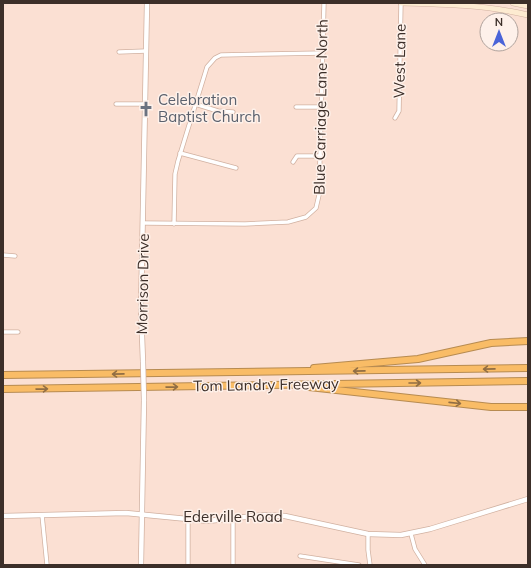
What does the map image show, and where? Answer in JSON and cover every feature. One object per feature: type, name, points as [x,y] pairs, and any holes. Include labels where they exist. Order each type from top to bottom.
[{"type":"highway","points":[[276,372],[418,359],[491,343],[528,341]]},
{"type":"highway","name":"Tom Landry Freeway","points":[[3,375],[528,368]]},
{"type":"highway","name":"Tom Landry Freeway","points":[[3,389],[528,381]]},
{"type":"highway","points":[[278,384],[491,407],[528,407]]},
{"type":"main road","points":[[401,3],[464,5],[507,10],[528,15]]},
{"type":"main road","points":[[513,3],[528,6]]},
{"type":"street","name":"Morrison Drive","points":[[141,565],[144,400],[141,309],[144,223],[147,3]]},
{"type":"street","name":"Blue Carriage Lane North","points":[[174,224],[288,222],[306,217],[315,209],[320,195],[324,3]]},
{"type":"street","name":"West Lane","points":[[395,118],[399,111],[401,3]]},
{"type":"street","points":[[119,52],[146,51]]},
{"type":"street","points":[[144,223],[174,224],[175,174],[180,153],[207,67],[215,58],[221,55],[323,53]]},
{"type":"street","points":[[116,104],[145,104]]},
{"type":"street","points":[[195,104],[218,111],[233,112]]},
{"type":"street","points":[[296,107],[322,106]]},
{"type":"street","points":[[180,153],[236,168]]},
{"type":"street","points":[[294,162],[297,156],[321,156]]},
{"type":"street","points":[[3,255],[15,256]]},
{"type":"street","points":[[3,332],[18,332]]},
{"type":"street","name":"Ederville Road","points":[[3,516],[141,514],[208,521],[264,515],[285,516],[368,534],[411,534],[528,499]]},
{"type":"street","points":[[42,515],[47,565]]},
{"type":"street","points":[[233,518],[233,565]]},
{"type":"street","points":[[188,519],[188,565]]},
{"type":"street","points":[[368,534],[370,565]]},
{"type":"street","points":[[411,534],[415,549],[424,565]]},
{"type":"street","points":[[300,556],[359,565]]},
{"type":"place","name":"Celebration Baptist Church","points":[[146,109]]}]
